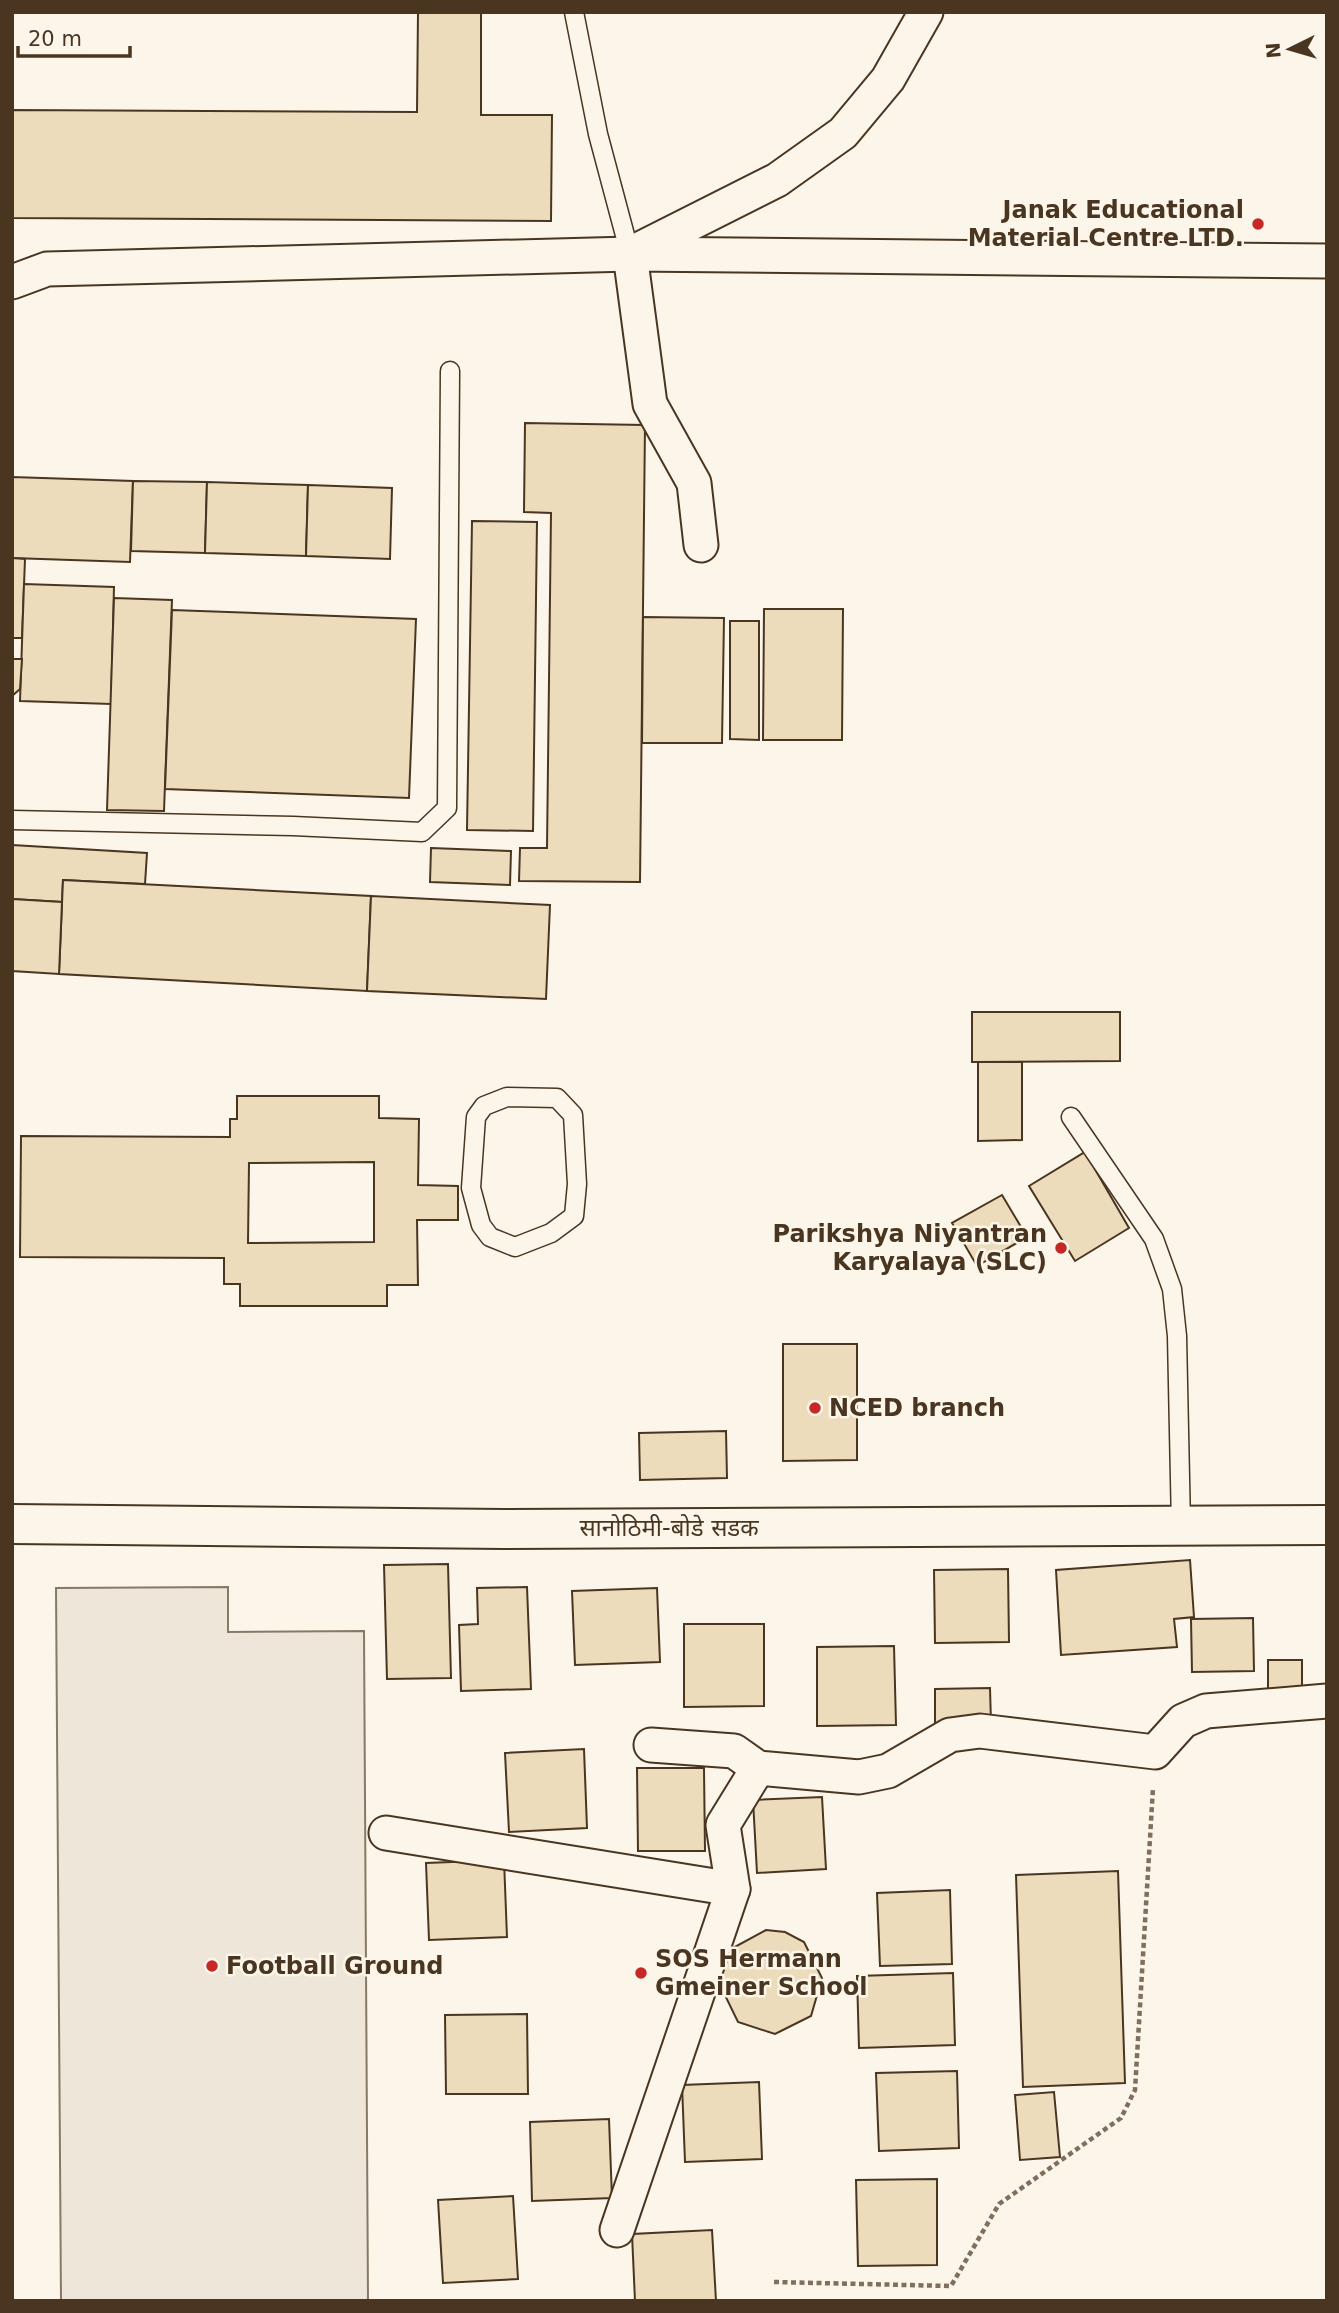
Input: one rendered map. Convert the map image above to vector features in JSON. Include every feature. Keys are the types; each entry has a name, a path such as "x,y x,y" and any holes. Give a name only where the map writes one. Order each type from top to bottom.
{"main road":[{"name":"सानोठिमी-बोडे सडक","path":"12,1524 452,1528 1327,1525"}],"street":[{"path":"630,254 777,180 843,133 888,79 926,12"},
{"path":"630,254 650,404 694,483 701,545"},
{"path":"12,282 47,269 630,254 1327,261"},
{"path":"651,1745 734,1751 758,1768 859,1777 888,1771 950,1735 980,1731 1155,1752 1183,1721 1206,1711 1327,1701"},
{"path":"617,2230 733,1889 723,1825 758,1768"},
{"path":"386,1833 733,1889"}],"lane":[{"path":"574,12 598,134 630,254"},
{"path":"12,820 293,826 422,832 447,808 450,371"},
{"path":"507,1097 557,1098 573,1115 578,1184 574,1216 551,1233 515,1247 490,1237 481,1224 471,1188 476,1117 484,1106 507,1097"},
{"path":"1071,1116 1154,1239 1172,1289 1177,1336 1181,1526"}],"path":[{"path":"774,2281 951,2286 999,2204 1121,2118 1135,2090 1155,1752"}],"shaded area":[{"name":"Football Ground","path":"228,1587 228,1632 364,1631 368,2301 61,2301 56,1588"}],"building":[{"path":"418,12 481,12 481,115 552,115 551,221 12,218 12,110 417,112"},
{"path":"525,423 645,425 640,882 519,881 520,848 547,848 551,513 524,512"},
{"path":"12,477 133,481 130,562 12,558"},
{"path":"133,481 207,482 205,553 131,551"},
{"path":"207,482 308,485 306,556 205,553"},
{"path":"308,485 392,488 390,559 306,556"},
{"path":"472,521 537,522 533,831 467,830"},
{"path":"12,558 25,559 22,638 12,638"},
{"path":"24,584 114,587 111,704 20,701"},
{"path":"114,598 172,600 164,811 107,810"},
{"path":"764,609 843,609 842,740 763,740"},
{"path":"172,610 416,619 409,798 165,789"},
{"path":"643,617 724,618 722,743 642,743"},
{"path":"730,621 759,621 759,740 730,739"},
{"path":"12,659 22,659 20,689 12,696"},
{"path":"12,845 147,853 145,884 63,880 62,902 12,899"},
{"path":"431,848 511,851 510,885 430,882"},
{"path":"63,880 371,896 367,991 59,974"},
{"path":"371,896 550,905 546,999 367,991"},
{"path":"12,899 62,902 59,974 12,971"},
{"path":"972,1012 1120,1012 1120,1061 972,1062"},
{"path":"978,1062 1022,1062 1022,1140 978,1141"},
{"path":"237,1096 379,1096 379,1118 419,1119 418,1185 458,1186 458,1220 417,1220 418,1285 387,1285 387,1306 240,1306 240,1284 224,1284 224,1258 20,1257 21,1136 230,1137 230,1119 237,1119","holes":["374,1162 374,1242 248,1243 249,1163"]},
{"path":"1085,1152 1129,1228 1075,1261 1029,1186"},
{"path":"1002,1195 1027,1237 977,1266 952,1223"},
{"path":"783,1344 857,1344 857,1460 783,1461"},
{"path":"726,1431 727,1478 640,1480 639,1433"},
{"path":"1190,1560 1194,1617 1174,1619 1177,1647 1061,1655 1056,1570"},
{"path":"448,1564 451,1678 387,1679 384,1565"},
{"path":"1008,1569 1009,1642 935,1643 934,1570"},
{"path":"527,1587 531,1689 461,1691 459,1625 478,1624 477,1588"},
{"path":"657,1588 660,1662 575,1665 572,1591"},
{"path":"1253,1618 1254,1671 1192,1672 1191,1619"},
{"path":"684,1624 764,1624 764,1706 684,1707"},
{"path":"894,1646 896,1725 817,1726 817,1647"},
{"path":"1268,1660 1302,1660 1302,1690 1268,1691"},
{"path":"990,1688 991,1723 935,1725 935,1689"},
{"path":"584,1749 587,1828 509,1832 505,1753"},
{"path":"637,1768 704,1768 705,1851 638,1851"},
{"path":"822,1797 826,1869 757,1873 753,1800"},
{"path":"504,1860 507,1937 429,1940 426,1863"},
{"path":"1118,1871 1125,2083 1023,2087 1016,1875"},
{"path":"950,1890 952,1964 880,1966 877,1893"},
{"path":"766,1930 785,1932 804,1942 822,1978 811,2016 775,2034 738,2022 719,1983 731,1949"},
{"path":"953,1973 955,2045 859,2048 857,1976"},
{"path":"527,2014 528,2094 446,2094 445,2015"},
{"path":"957,2071 959,2148 879,2151 876,2073"},
{"path":"759,2082 762,2159 685,2162 682,2085"},
{"path":"1054,2092 1060,2157 1020,2160 1015,2095"},
{"path":"609,2119 612,2198 532,2201 530,2122"},
{"path":"937,2179 937,2265 858,2266 856,2180"},
{"path":"513,2196 518,2279 443,2283 438,2200"},
{"path":"712,2230 716,2301 635,2301 632,2234"}],"place":[{"name":"Janak Educational Material Centre LTD.","path":"1258,224"},
{"name":"Parikshya Niyantran Karyalaya (SLC)","path":"1061,1248"},
{"name":"NCED branch","path":"815,1408"},
{"name":"Football Ground","path":"212,1966"},
{"name":"SOS Hermann Gmeiner School","path":"641,1973"}]}
